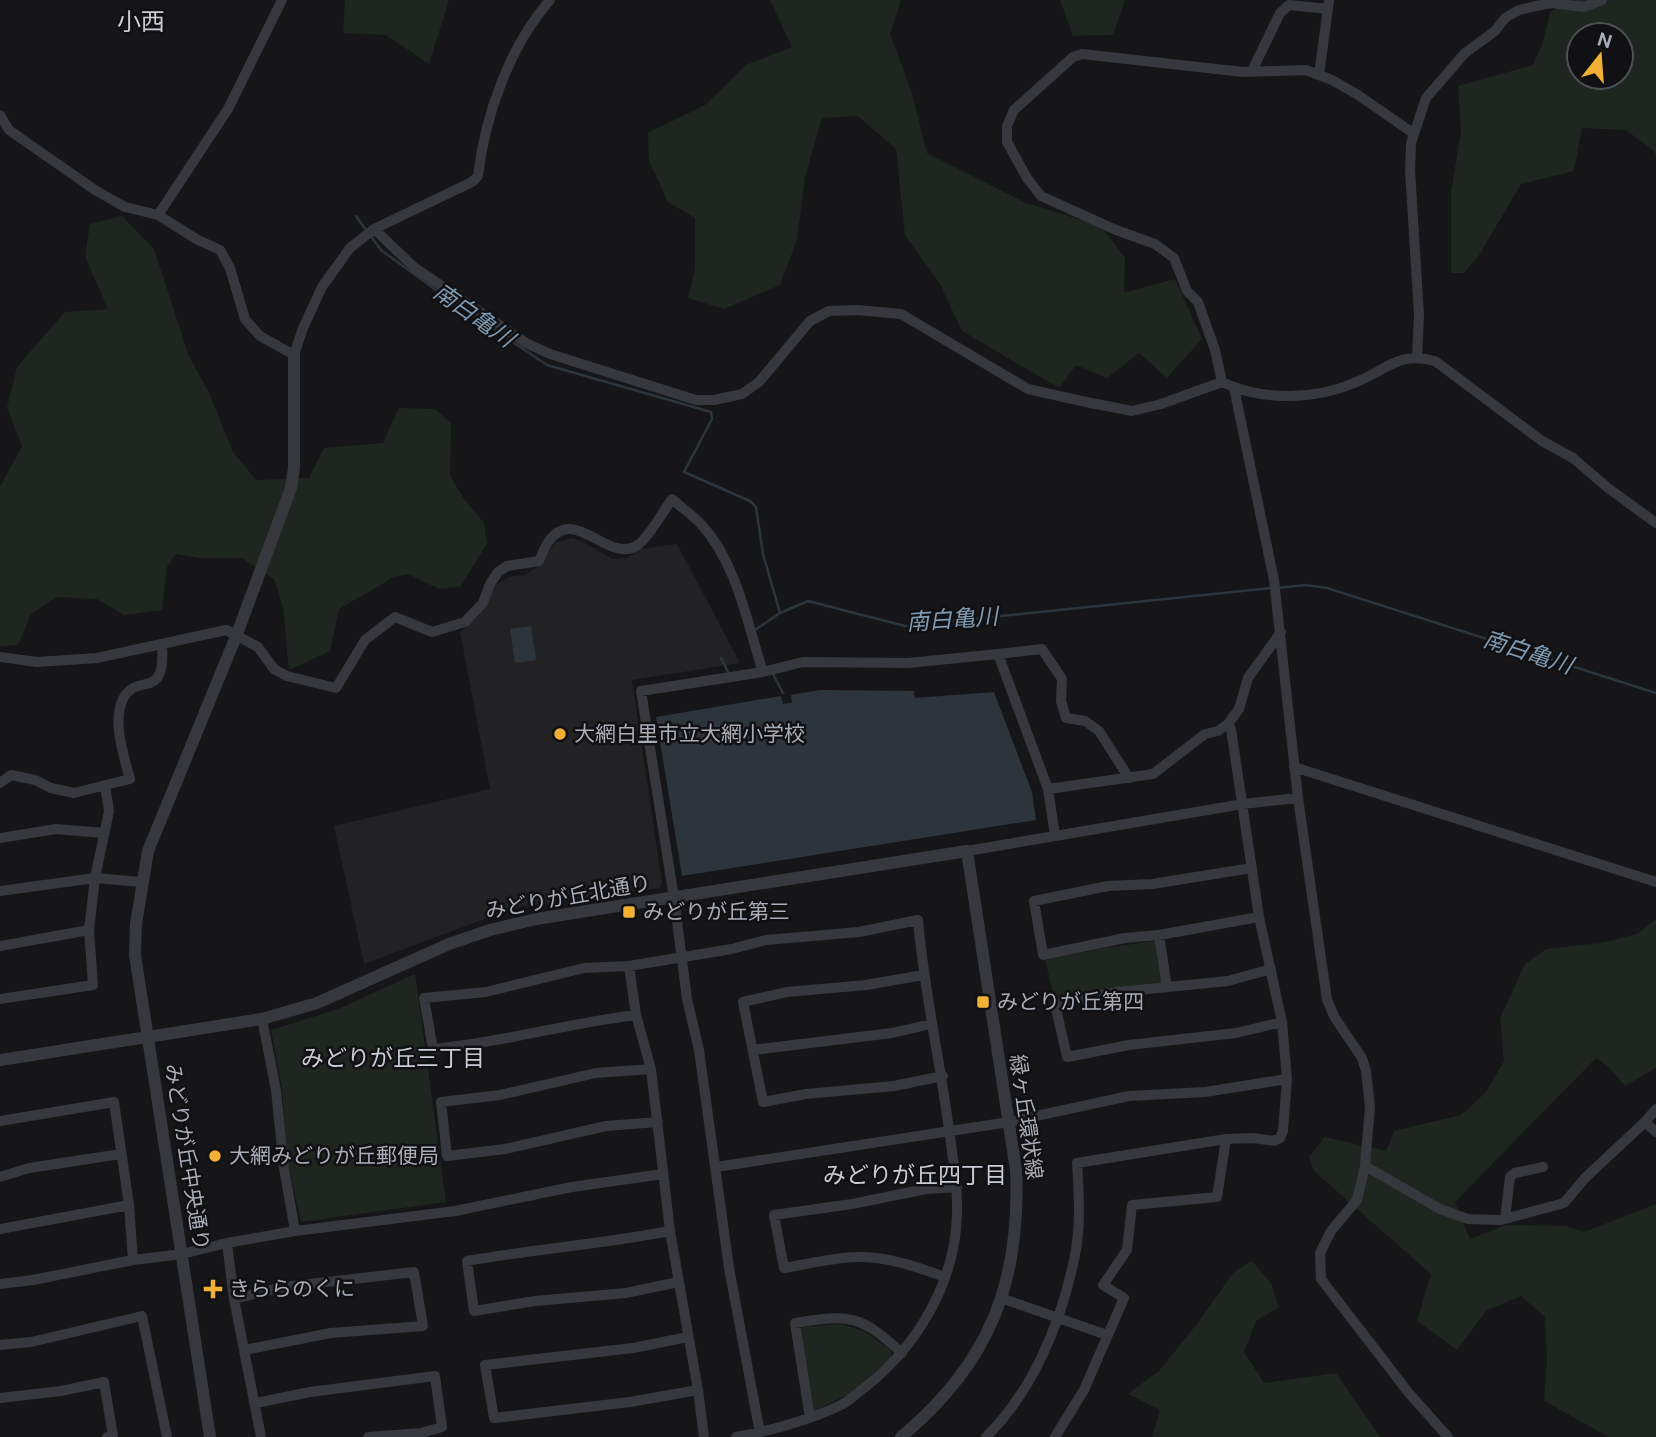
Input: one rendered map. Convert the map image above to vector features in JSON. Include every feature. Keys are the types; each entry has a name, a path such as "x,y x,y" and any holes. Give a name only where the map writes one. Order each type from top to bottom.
{"street":[{"path":"158,215 228,109 282,0"},
{"path":"0,115 9,130 95,190 125,207 158,215 198,240 220,250 230,268 245,319 260,336 294,355 303,328 332,272 350,248 374,229 472,182 478,176 493,102 533,19 550,0"},
{"path":"1417,356 1419,315 1410,170 1413,133 1426,98 1444,75 1465,54 1495,31 1504,18 1552,3 1584,7 1602,0"},
{"path":"1252,71 1280,13 1289,5 1329,4 1319,75"},
{"path":"1222,382 1215,350 1198,302 1187,291 1174,258 1155,244 1116,230 1041,196 1027,178 1007,142 1007,126 1014,110 1073,57 1082,54 1252,71 1296,69 1319,75 1359,95 1413,133"},
{"path":"374,229 415,268 526,343 550,354 696,400 714,400 742,394 759,382 810,321 829,310 901,314 1028,389 1132,411 1161,404 1222,382 1234,387 1291,397 1323,394 1354,383 1406,357 1417,356 1435,361 1542,441 1573,458 1656,523"},
{"name":"みどりが丘中央通り","path":"210,1437 135,954 141,881 148,851 237,634 291,488 294,468 294,355"},
{"path":"1234,387 1274,580 1297,798 1327,1000 1335,1018 1362,1058 1370,1107 1365,1166 1357,1200 1331,1231 1320,1253 1321,1279 1408,1392 1448,1437"},
{"path":"0,657 37,662 97,658 226,630 258,647 274,669 287,676 336,688 365,639 395,618 432,632 465,622 484,603 489,584 498,572 508,566 539,561 549,540 557,534 567,530 579,530 615,549 629,549 640,544 672,499 701,524 718,548 734,580 762,672"},
{"path":"1048,789 1153,774 1205,734 1219,731 1239,709 1248,678 1281,632"},
{"path":"0,783 11,775 74,793 130,779 120,744 123,697 136,687 151,684 159,676 163,666 162,645"},
{"path":"760,1433 729,1268 699,1050 680,958 674,898 641,691 762,672 803,662 908,663 1042,649 1062,679 1061,701 1066,718 1085,721 1099,731 1129,778"},
{"path":"998,654 1048,789 1055,835"},
{"path":"986,1437 1016,1402 1029,1380 1057,1317 1076,1253 1080,1208 1077,1163 1226,1139 1254,1138 1273,1141 1279,1138 1283,1131 1287,1079 1282,1022 1259,918 1243,804 1228,724"},
{"path":"1294,767 1656,882"},
{"path":"0,999 93,985 89,930 95,878 109,811 105,785"},
{"path":"967,851 1243,804 1297,798"},
{"path":"0,838 56,829 104,833"},
{"name":"みどりが丘北通り","path":"0,1060 262,1019 317,1003 449,944 490,930 580,911 967,851"},
{"name":"緑ヶ丘環状線","path":"901,1437 927,1415 953,1386 975,1353 1001,1298 1013,1260 1018,1205 1016,1170 967,851"},
{"path":"1252,868 1152,884 1108,886 1034,901 1043,955 1125,937 1159,935 1259,918"},
{"path":"0,891 95,878 141,881"},
{"path":"636,1015 593,1020 476,1045 433,1049 424,998 486,992 584,968 629,966 732,949 766,940 859,932 918,920 923,975 943,1076 957,1187 954,1246 945,1277 922,1325 902,1353 880,1376 845,1403 785,1427 736,1437"},
{"path":"0,946 89,930"},
{"path":"1159,935 1167,987"},
{"path":"629,966 636,1015 650,1069 670,1231 704,1437"},
{"path":"1271,969 1228,981 1118,992 1055,1004 1066,1057 1129,1045 1236,1033 1282,1022"},
{"path":"923,975 866,985 787,992 743,1002 763,1102 806,1094 894,1086 943,1076"},
{"path":"262,1019 276,1090 284,1168 295,1231"},
{"path":"753,1050 892,1033 931,1024"},
{"path":"650,1069 596,1073 499,1095 441,1102 447,1156 505,1149 606,1126 658,1122"},
{"path":"716,1167 1009,1122 1129,1096 1205,1092 1287,1079"},
{"path":"0,1121 114,1102 129,1205 133,1260"},
{"path":"1365,1166 1440,1209 1468,1219 1505,1219 1564,1203 1586,1177 1656,1109"},
{"path":"1645,1122 1656,1132"},
{"path":"1055,1437 1084,1390 1124,1298 1103,1285 1127,1250 1132,1205 1217,1197 1226,1139"},
{"path":"0,1177 29,1168 121,1154"},
{"path":"1505,1219 1510,1177 1515,1173 1543,1167"},
{"path":"0,1284 182,1254 295,1231 454,1210 572,1187 663,1174"},
{"path":"945,1277 902,1262 873,1257 784,1268 774,1215 926,1189 957,1187"},
{"path":"0,1229 129,1205"},
{"path":"670,1231 621,1241 527,1251 467,1261 474,1311 535,1300 626,1293 678,1282"},
{"path":"227,1243 234,1299 261,1437"},
{"path":"234,1299 283,1287 414,1272 423,1325 331,1333 244,1350"},
{"path":"1001,1298 1107,1335"},
{"path":"0,1345 31,1342 142,1316 167,1437"},
{"path":"810,1418 795,1323 833,1317 858,1321 877,1330 902,1353"},
{"path":"688,1337 633,1349 485,1365 494,1418 630,1402 698,1390"},
{"path":"256,1403 310,1392 435,1376 442,1427 421,1433 368,1437"},
{"path":"0,1398 61,1391 104,1382 113,1436 107,1437"}],"shaded area":[{"path":"345,0 449,0 429,64 386,35 343,33"},
{"path":"770,0 901,0 890,34 912,93 927,153 1026,203 1101,226 1125,258 1124,293 1175,279 1202,339 1167,378 1139,353 1107,378 1076,365 1059,388 962,331 940,284 905,235 896,149 858,116 822,118 805,177 797,240 780,285 724,309 688,298 695,269 695,218 668,202 649,161 648,133 705,105 746,65 792,47"},
{"path":"1060,0 1125,0 1113,35 1073,36"},
{"path":"1571,0 1656,0 1656,155 1626,130 1582,128 1574,171 1521,184 1478,257 1464,273 1451,273 1451,192 1461,131 1458,86 1533,65 1543,42 1550,12"},
{"path":"122,216 154,249 188,354 209,393 233,452 256,480 309,478 324,448 383,443 399,408 435,409 451,423 450,476 464,499 484,523 487,544 460,587 439,589 408,574 394,577 339,609 330,651 289,670 283,607 274,579 242,558 200,558 176,554 167,567 162,610 124,615 97,599 57,597 31,614 18,645 0,646 0,487 22,446 7,408 17,367 65,312 108,309 85,257 90,224"},
{"name":"大網白里市立大網小学校","path":"572,538 612,559 626,558 641,549 677,544 740,663 632,680 662,882 660,888 514,908 364,964 334,826 490,789 460,632 479,615 495,585 509,577 525,575 537,567 556,542"},
{"path":"531,626 536,660 515,663 510,629"},
{"path":"820,690 914,691 915,698 994,692 1032,792 1036,820 682,876 656,717 781,696 783,704 792,703 791,695"},
{"path":"1656,919 1656,1068 1625,1086 1610,1068 1596,1058 1455,1202 1470,1239 1506,1225 1565,1226 1584,1232 1656,1204 1656,1437 1609,1437 1544,1401 1547,1359 1545,1317 1521,1296 1486,1311 1457,1350 1417,1321 1431,1274 1314,1171 1309,1157 1325,1137 1386,1151 1394,1131 1461,1115 1486,1092 1504,1061 1500,1018 1525,964 1546,949 1601,943 1637,934"},
{"path":"1155,941 1162,985 1055,1000 1045,960"},
{"path":"415,974 446,1202 301,1222 288,1161 282,1088 271,1030 338,1009"},
{"path":"1252,1261 1271,1283 1279,1307 1256,1321 1244,1352 1264,1383 1336,1373 1380,1437 1152,1437 1160,1410 1128,1394 1159,1371 1233,1273"},
{"path":"841,1324 864,1331 891,1350 891,1357 853,1392 814,1411 800,1331 803,1327"}],"waterway":[{"name":"南白亀川","path":"356,216 366,230"},
{"name":"南白亀川","path":"370,235 381,250 547,365 711,412 712,419 684,472 750,501 756,507 763,554 780,613"},
{"name":"南白亀川","path":"1277,588 1306,585 1327,588 1656,693"},
{"name":"南白亀川","path":"755,630 780,613 808,601 905,626 1271,588"},
{"path":"721,658 729,674"},
{"path":"773,674 783,693"}],"place":[{"name":"大網白里市立大網小学校","path":"560,734"},
{"name":"みどりが丘第三","path":"629,912"},
{"name":"みどりが丘第四","path":"983,1002"},
{"name":"大網みどりが丘郵便局","path":"215,1156"},
{"name":"きららのくに","path":"213,1289"}],"district":[{"name":"小西","path":"141,21"},
{"name":"みどりが丘三丁目","path":"393,1058"},
{"name":"みどりが丘四丁目","path":"915,1175"}]}
